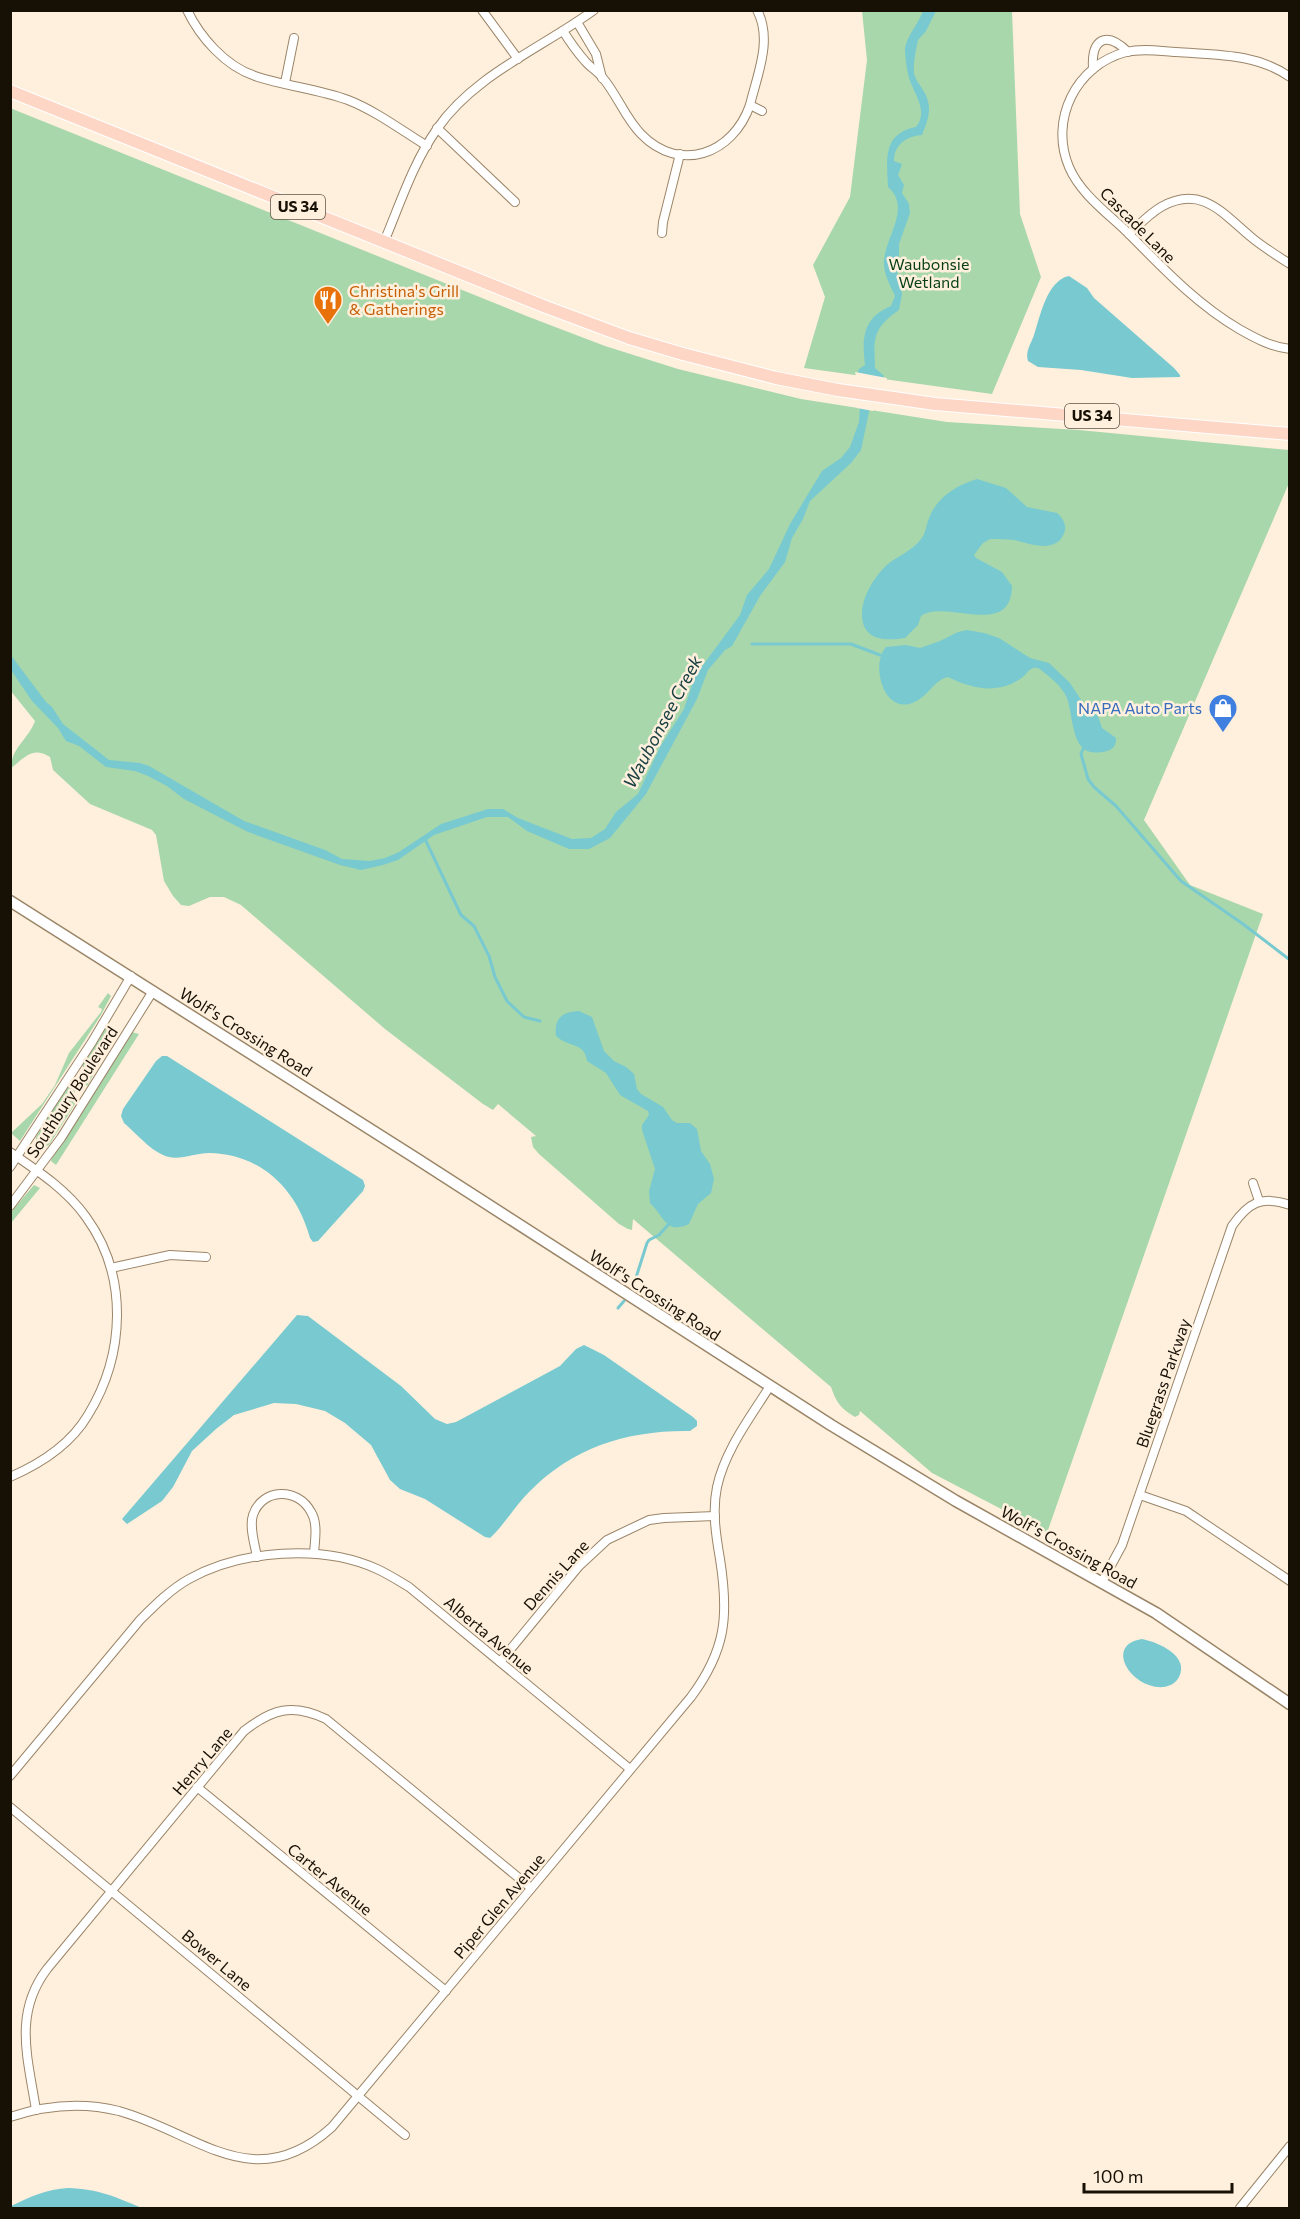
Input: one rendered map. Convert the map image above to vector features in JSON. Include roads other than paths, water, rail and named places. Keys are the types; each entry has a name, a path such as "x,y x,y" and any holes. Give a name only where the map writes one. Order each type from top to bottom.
{"main road":[{"name":"US 34","path":"10,91 546,307 629,338 714,363 838,390 894,399 1290,434"},
{"name":"Wolf's Crossing Road","path":"10,901 131,976 770,1386 956,1501 1178,1627 1290,1704"}],"street":[{"path":"187,10 206,40 222,56 254,76 317,90 369,110 427,146"},
{"path":"482,10 518,59"},
{"path":"384,242 409,181 437,128 479,86 594,10"},
{"path":"563,31 587,64 602,78 643,136 660,149 680,154 707,152 723,144 741,125 750,105 764,51 764,34 757,10"},
{"path":"578,22 596,54 602,78"},
{"path":"285,83 294,38"},
{"name":"Cascade Lane","path":"1093,69 1094,50 1100,41 1105,39 1116,41 1128,52"},
{"name":"Cascade Lane","path":"1290,77 1263,62 1245,58 1156,51 1128,52 1105,61 1093,69 1073,91 1066,104 1063,119 1064,151 1070,169 1080,185 1183,289 1218,316 1261,341 1290,349"},
{"path":"750,105 762,111"},
{"path":"437,128 515,202"},
{"path":"662,233 680,154"},
{"path":"1129,234 1163,206 1189,199 1202,201 1222,210 1250,236 1290,264"},
{"name":"Southbury Boulevard","path":"10,1167 14,1155 92,1042 131,976"},
{"name":"Southbury Boulevard","path":"10,1206 62,1138 153,991"},
{"path":"10,1477 42,1461 68,1440 87,1417 105,1382 116,1349 117,1309 111,1268 97,1234 87,1218 69,1197 38,1170 14,1155"},
{"path":"1253,1183 1259,1201 1278,1201 1290,1206"},
{"name":"Bluegrass Parkway","path":"1102,1582 1122,1545 1226,1240 1232,1226 1243,1211 1259,1201"},
{"path":"111,1268 170,1255 206,1257"},
{"name":"Piper Glen Avenue","path":"10,2117 36,2109 72,2105 118,2111 147,2121 219,2153 256,2159 281,2156 314,2142 332,2127 702,1682 719,1647 724,1622 725,1600 715,1516 717,1487 725,1461 770,1386"},
{"path":"257,1557 252,1517 258,1505 269,1496 282,1492 295,1497 313,1513 314,1553"},
{"path":"1140,1495 1186,1511 1290,1581"},
{"name":"Dennis Lane","path":"500,1662 579,1566 607,1539 649,1520 715,1516"},
{"name":"Alberta Avenue","path":"10,1776 140,1620 159,1601 190,1579 209,1570 283,1552 339,1557 376,1568 409,1587 630,1769"},
{"name":"Henry Lane","path":"36,2109 24,2029 30,1998 47,1969 111,1891 244,1731 263,1716 282,1710 296,1710 313,1713 336,1726 531,1888"},
{"name":"Carter Avenue","path":"197,1787 446,1991"},
{"name":"Bower Lane","path":"10,1807 405,2135"},
{"path":"1240,2208 1290,2146"}],"water":[{"path":"923,11 936,11 926,31 918,40 914,66 915,77 928,101 929,112 922,135 906,139 896,150 894,161 902,164 898,175 904,185 902,193 909,204 910,213 899,244 899,260 896,268 902,294 899,310 884,323 876,335 875,368 884,376 872,398 861,450 851,463 810,501 792,538 785,562 760,596 732,646 725,650 708,670 697,699 646,794 610,838 589,849 569,849 527,831 508,817 487,817 434,835 398,860 361,870 340,865 248,832 184,799 167,786 148,776 135,771 106,767 79,746 66,741 58,728 32,701 11,670 10,654 63,724 109,760 149,766 244,821 325,850 342,859 370,861 385,858 399,852 441,824 488,809 503,809 518,818 572,839 591,838 605,829 616,812 638,794 660,747 684,709 695,676 740,615 747,595 769,569 790,524 822,471 841,458 850,447 859,422 861,386 858,372 865,365 866,330 874,317 891,306 895,296 887,279 884,265 885,252 898,213 895,195 888,187 887,158 897,135 916,127 920,121 921,109 909,78 905,49"},
{"path":"1069,276 1087,288 1094,298 1174,368 1180,377 1132,378 1081,370 1038,367 1028,361 1028,351 1046,300 1055,284"},
{"path":"977,479 1006,488 1027,507 1057,513 1065,525 1062,538 1057,543 1043,546 1005,539 990,539 983,543 974,555 976,558 1002,572 1012,586 1009,602 1001,611 989,614 932,612 921,616 918,625 905,638 888,639 871,635 864,626 862,609 867,592 877,576 888,564 918,543 933,511 942,498 955,488"},
{"path":"967,630 999,638 1030,658 1049,663 1070,683 1087,709 1098,716 1102,728 1116,738 1114,746 1107,751 1095,753 1080,745 1073,728 1065,694 1038,668 1030,670 1011,684 993,688 974,687 948,677 938,682 916,702 909,704 900,704 886,693 879,664 886,647 906,645 920,648"},
{"path":"579,1011 592,1017 604,1051 614,1061 634,1074 637,1089 641,1094 663,1107 672,1120 677,1123 690,1123 697,1129 701,1151 710,1164 714,1179 711,1193 698,1204 689,1224 681,1227 670,1226 650,1203 649,1191 655,1169 642,1130 642,1125 649,1115 648,1111 620,1095 606,1073 587,1061 586,1055 580,1048 556,1036 556,1025 560,1017"},
{"path":"162,1056 167,1056 363,1180 365,1186 363,1191 318,1241 313,1242 296,1205 286,1190 261,1168 228,1155 203,1153 174,1158 158,1152 124,1123 121,1116 123,1109 156,1061"},
{"path":"297,1315 308,1316 401,1386 435,1419 447,1424 456,1422 560,1366 576,1349 584,1345 604,1355 693,1417 697,1421 697,1426 690,1431 667,1431 623,1438 603,1444 564,1463 529,1492 490,1538 425,1499 400,1489 390,1480 371,1445 345,1423 325,1411 296,1404 274,1403 234,1415 216,1429 192,1451 173,1487 162,1501 127,1524 122,1519"},
{"path":"1142,1639 1164,1647 1176,1657 1181,1669 1175,1683 1164,1687 1152,1686 1142,1682 1126,1666 1123,1658 1124,1649 1130,1643"},
{"path":"68,2188 98,2192 142,2208 11,2208 39,2194"}],"waterway":[{"path":"752,644 851,644 880,655"},
{"path":"1083,749 1081,754 1088,779 1116,806 1181,881 1290,960"},
{"path":"425,839 461,915 474,926 507,1001 524,1017 540,1021"},
{"path":"633,1287 647,1243 668,1225"},
{"path":"618,1308 624,1301"}],"place":[{"name":"Christina's Grill & Gatherings","path":"328,326"},
{"name":"NAPA Auto Parts","path":"1223,734"}],"park label":[{"name":"Waubonsie Wetland","path":"929,273"}],"water label":[{"name":"Waubonsee Creek","path":"663,722"}]}
